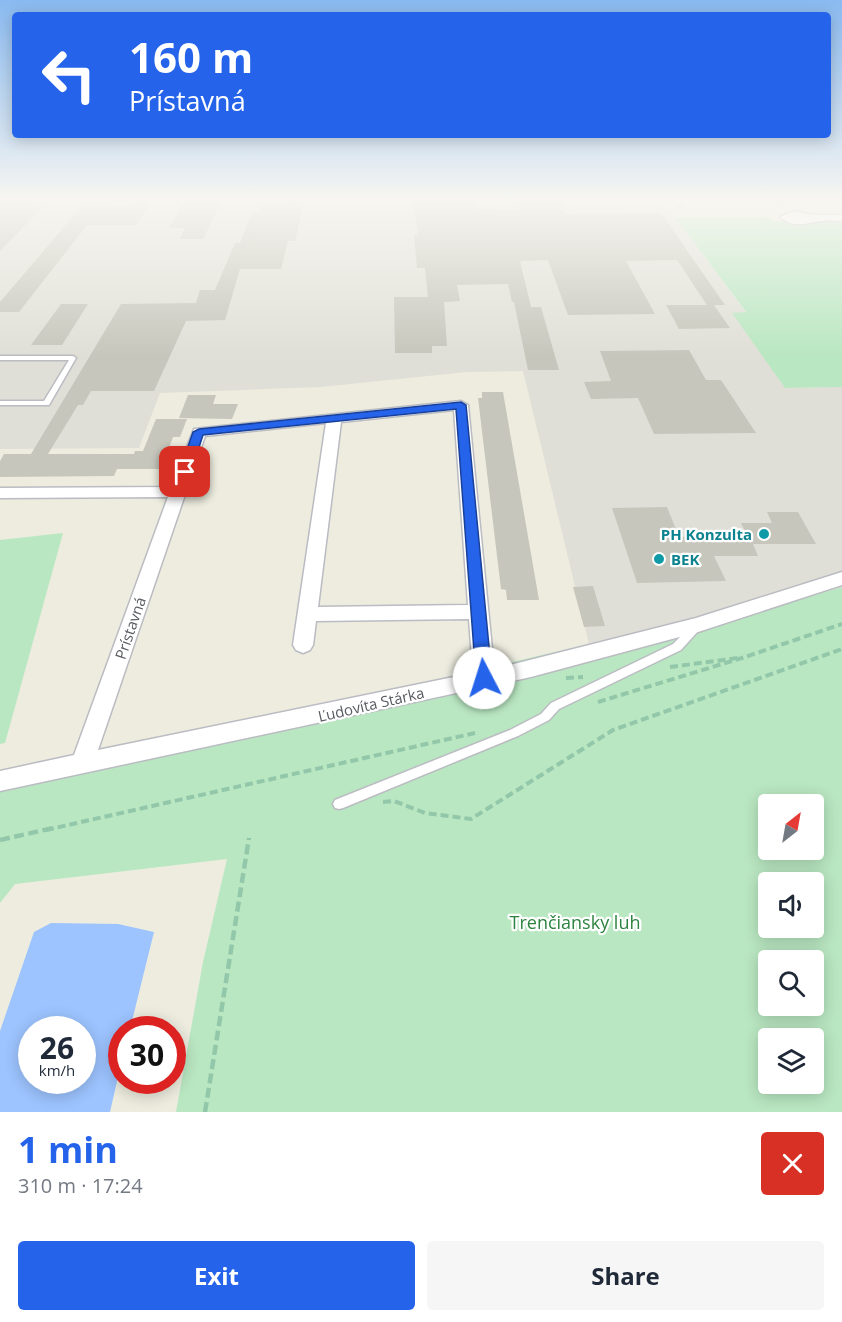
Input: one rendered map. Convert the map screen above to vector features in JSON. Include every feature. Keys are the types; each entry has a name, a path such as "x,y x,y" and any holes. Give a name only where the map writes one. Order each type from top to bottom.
{"street":[{"name":"Prístavná","path":"82,764 199,432 461,405 484,678"},
{"path":"303,645 334,418"},
{"path":"0,493 178,492"},
{"name":"Ľudovíta Stárka","path":"0,781 531,669 698,625 842,578"},
{"path":"307,614 478,612"}],"lane":[{"path":"0,358 73,358 46,403 0,403"},
{"path":"339,804 514,734 544,717 555,706 677,647 698,625"}],"path":[{"path":"593,703 745,657 842,624"},
{"path":"372,802 394,801 425,813 471,819 613,730 842,649"},
{"path":"0,840 477,732"},
{"path":"206,1112 249,838"}],"shaded area":[{"path":"0,252 701,252 746,313 733,313 785,388 842,387 842,587 590,660 589,644 523,371 467,372 321,387 160,393 139,448 0,449"}],"green space":[{"path":"701,252 842,252 842,387 785,388 732,313 746,312"},
{"path":"63,533 5,743 0,744 0,540"},
{"name":"Trenčiansky luh","path":"842,587 842,1112 176,1112 179,1094 186,1094 186,1056 203,962 227,859 15,884 0,903 0,782 589,644 590,660"}],"water":[{"path":"51,923 118,924 154,932 133,1016 108,1016 108,1094 114,1094 110,1112 0,1112 0,1031 34,932"}],"building":[{"path":"43,252 66,252 19,312 0,312 0,302"},
{"path":"231,252 285,252 281,269 240,269 225,320 186,321 154,391 91,391 83,405 78,405 48,454 134,454 135,451 143,451 156,419 187,419 180,437 173,437 161,469 117,469 114,476 0,477 0,461 4,454 31,454 121,304 196,303 200,290 215,290"},
{"path":"416,252 688,252 725,305 714,305 730,328 679,329 666,305 707,305 677,260 626,261 655,314 568,315 548,260 520,261 531,307 541,307 559,370 528,370 508,284 457,285 460,301 444,302 447,346 432,346 432,353 395,353 394,297 428,297 425,268 417,268"},
{"path":"61,304 88,304 62,345 31,345"},
{"path":"689,350 706,380 721,380 756,433 654,434 638,398 591,399 584,382 611,381 600,351"},
{"path":"482,392 503,392 539,600 507,600 506,590 501,589 478,398 482,398"},
{"path":"188,395 216,395 213,404 238,404 232,419 179,418"},
{"path":"667,507 679,537 746,533 741,523 772,523 767,512 798,512 816,544 753,544 758,556 714,556 726,581 637,583 612,508"},
{"path":"593,586 605,626 584,627 573,587"}],"place":[{"name":"PH Konzulta","path":"764,534"},
{"name":"BEK","path":"659,559"}],"route":[{"path":"185,472 199,432 461,405 484,678"}]}
